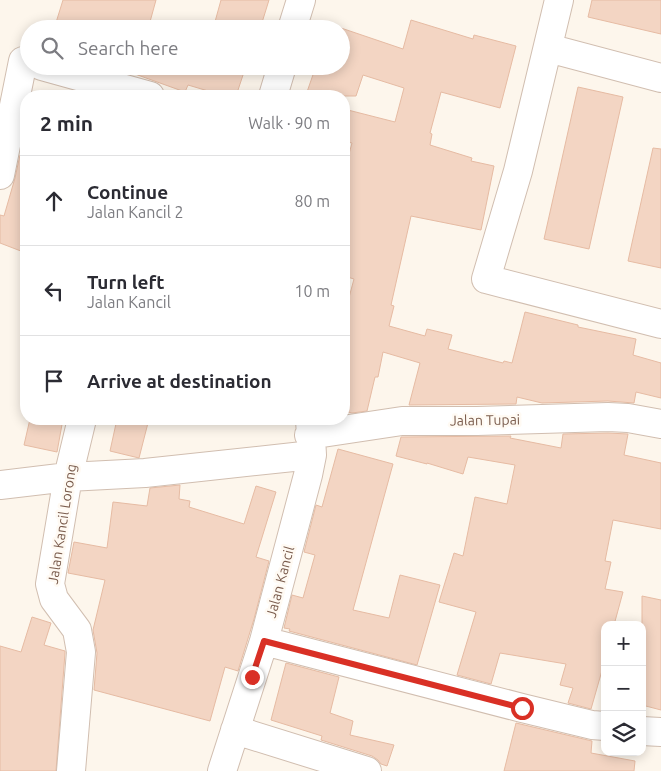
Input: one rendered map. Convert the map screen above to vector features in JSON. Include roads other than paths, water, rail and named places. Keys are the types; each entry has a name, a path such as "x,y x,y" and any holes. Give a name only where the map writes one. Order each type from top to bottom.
{"street":[{"path":"295,20 301,0"},
{"path":"559,0 518,171 486,279 661,324"},
{"path":"548,48 661,78"},
{"path":"0,175 20,75"},
{"path":"74,75 128,90"},
{"path":"275,90 279,75"},
{"name":"Jalan Tupai","path":"0,486 68,477 145,473 310,436 402,421 608,417 628,418 661,424"},
{"name":"Jalan Kancil Lorong","path":"71,771 81,652 77,630 54,599 50,584 68,477 81,425"},
{"name":"Jalan Kancil","path":"222,771 264,641 290,548 308,475 310,436"},
{"path":"264,641 522,708 601,726"},
{"path":"234,730 367,771"},
{"path":"646,731 661,732"}]}
